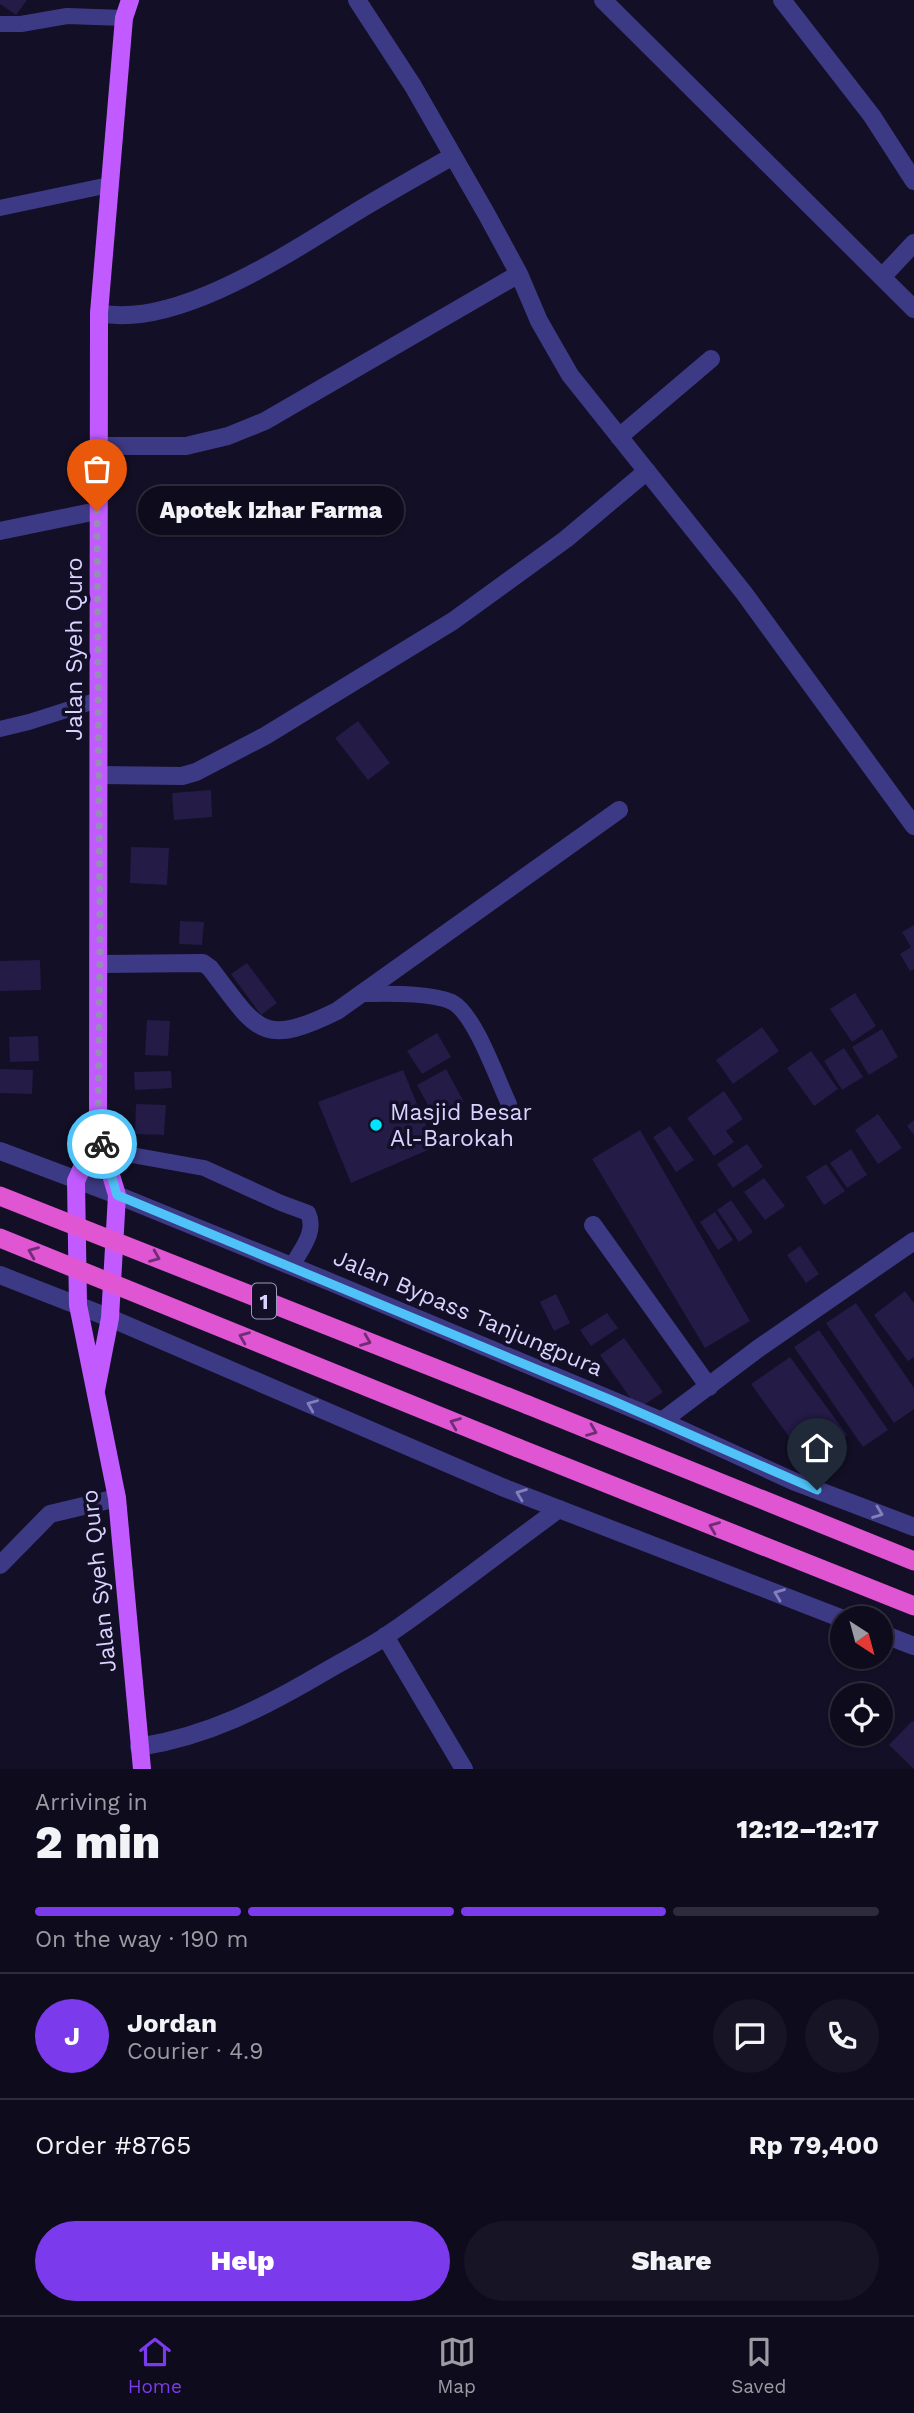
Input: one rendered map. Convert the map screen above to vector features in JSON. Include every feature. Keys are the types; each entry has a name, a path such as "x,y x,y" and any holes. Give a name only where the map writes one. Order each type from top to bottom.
{"highway":[{"name":"1","path":"0,1196 914,1561"},
{"name":"1","path":"0,1238 914,1606"}],"main road":[{"name":"Jalan Syeh Quro","path":"96,1390 110,1318 117,1195 98,1132 99,313 124,18 130,0"},
{"name":"Jalan Syeh Quro","path":"98,1132 76,1181 78,1305 117,1498 142,1769"}],"street":[{"path":"357,0 413,86 453,156 519,274 539,321 570,375 744,593 914,827"},
{"path":"603,0 914,309"},
{"path":"782,0 872,116 914,181"},
{"path":"99,313 116,317 155,311 192,301 241,279 453,156"},
{"path":"883,276 914,243"},
{"path":"98,446 186,446 228,436 265,421 519,274"},
{"path":"619,437 712,359"},
{"path":"99,775 182,776 196,772 265,736 453,621 566,539 648,471"},
{"path":"0,531 97,511"},
{"path":"100,964 203,963 254,1023 267,1030 305,1027 337,1011 619,810"},
{"name":"Jalan Bypass Tanjungpura","path":"0,1151 292,1266 662,1422 793,1481 914,1527"},
{"path":"593,1225 709,1387"},
{"path":"662,1422 759,1348 914,1241"},
{"path":"0,1275 110,1318 502,1487 830,1614"},
{"path":"0,1564 50,1514 117,1498"},
{"path":"139,1747 170,1742 250,1714 385,1636 559,1509"},
{"path":"385,1636 464,1769"},
{"path":"893,1638 914,1646"}],"lane":[{"path":"0,24 22,24 67,16 124,18"},
{"path":"0,208 109,185"},
{"path":"0,729 98,700"},
{"path":"361,994 402,994 452,1002 470,1019 509,1104"},
{"path":"104,1150 204,1168 308,1213 312,1222 311,1232 292,1266"}],"building":[{"path":"0,0 27,0 16,15 0,4"},
{"path":"358,721 390,763 368,780 335,738"},
{"path":"211,790 212,817 174,820 172,793"},
{"path":"131,847 169,848 167,885 130,883"},
{"path":"180,921 204,922 202,945 179,944"},
{"path":"914,925 914,969 910,971 900,954 911,947 902,932"},
{"path":"40,960 41,990 0,991 0,961"},
{"path":"247,963 277,1003 261,1015 231,974"},
{"path":"855,993 876,1026 852,1042 830,1009"},
{"path":"147,1020 170,1021 168,1056 145,1055"},
{"path":"762,1027 779,1051 733,1084 716,1060"},
{"path":"882,1029 898,1057 869,1075 852,1047"},
{"path":"437,1033 451,1057 422,1074 407,1051"},
{"path":"38,1036 39,1061 10,1062 9,1037"},
{"path":"844,1048 863,1077 842,1090 824,1061"},
{"path":"811,1051 838,1089 814,1106 787,1068"},
{"path":"0,1069 33,1070 32,1094 0,1093"},
{"path":"446,1069 464,1102 435,1118 417,1085"},
{"name":"Masjid Besar Al-Barokah","path":"403,1070 435,1147 351,1183 318,1102"},
{"path":"171,1071 172,1088 135,1090 134,1072"},
{"path":"724,1091 743,1119 726,1131 734,1142 714,1156 687,1118"},
{"path":"136,1104 166,1105 164,1135 135,1134"},
{"path":"878,1114 902,1148 878,1164 855,1130"},
{"path":"914,1120 914,1135 907,1126"},
{"path":"670,1126 694,1160 676,1172 653,1137"},
{"path":"640,1130 750,1321 705,1348 592,1159"},
{"path":"747,1144 763,1167 733,1188 717,1164"},
{"path":"851,1149 867,1175 847,1188 830,1163"},
{"path":"826,1164 845,1191 824,1205 806,1177"},
{"path":"764,1178 785,1206 765,1220 744,1192"},
{"path":"731,1200 753,1232 739,1242 717,1210"},
{"path":"715,1212 733,1240 718,1250 700,1222"},
{"path":"800,1246 819,1274 806,1283 787,1255"},
{"path":"905,1291 914,1303 914,1357 908,1361 874,1315"},
{"path":"556,1294 570,1323 554,1331 540,1302"},
{"path":"856,1303 914,1388 914,1409 894,1423 826,1323"},
{"path":"607,1313 618,1328 591,1346 580,1330"},
{"path":"819,1330 888,1430 863,1447 794,1347"},
{"path":"624,1338 663,1392 638,1409 600,1355"},
{"path":"790,1357 847,1435 808,1463 751,1384"},
{"path":"914,1722 914,1769 890,1746 893,1746 893,1741"}],"way so far":[{"path":"97,511 100,937 98,1132 102,1144"}],"place":[{"name":"Apotek Izhar Farma","path":"97,511"},
{"name":"Masjid Besar Al-Barokah","path":"376,1125"}],"route":[{"path":"102,1144 117,1195 611,1400 817,1490"}]}
